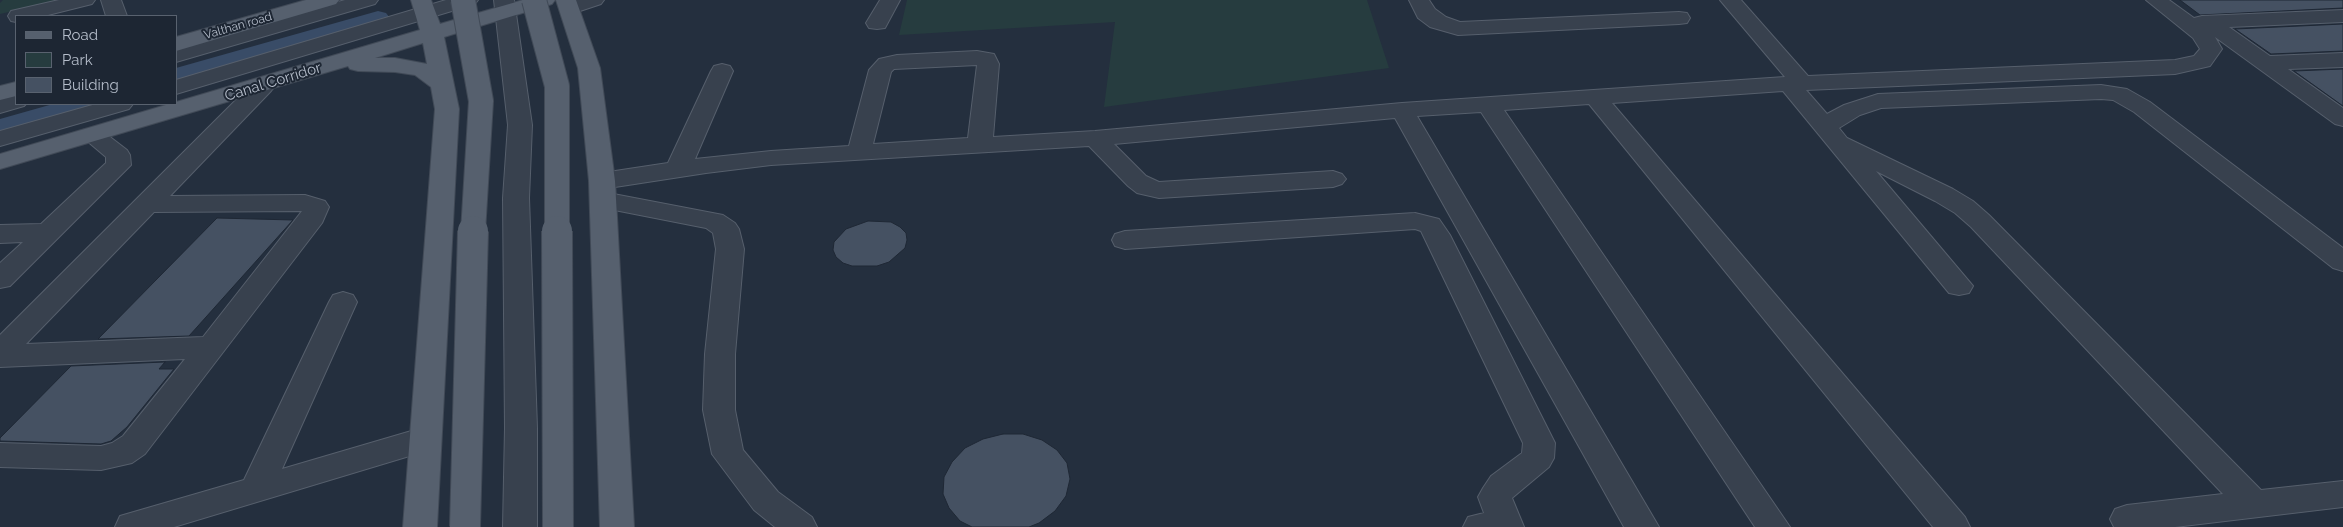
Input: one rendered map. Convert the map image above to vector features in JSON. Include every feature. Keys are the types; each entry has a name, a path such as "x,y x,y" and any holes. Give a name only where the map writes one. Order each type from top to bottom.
{"main road":[{"name":"Valthan road","path":"178,43 329,0"},
{"path":"463,0 481,101 473,216 465,527"},
{"path":"534,0 556,86 558,527"},
{"path":"569,2 589,68 602,190 617,527"},
{"name":"Canal Corridor","path":"0,162 263,86 426,16 504,6 569,2"},
{"path":"420,527 447,109 426,16"},
{"path":"263,86 362,64 395,65 422,70 442,84"},
{"path":"0,93 15,88"}],"street":[{"path":"21,15 85,0"},
{"path":"111,0 116,15"},
{"path":"178,54 368,0"},
{"path":"178,86 426,16 468,0"},
{"path":"877,23 890,0"},
{"path":"1419,0 1426,13 1438,22 1458,29 1679,18"},
{"path":"1730,0 1831,134 1959,286"},
{"path":"2156,0 2266,63 2338,112"},
{"path":"504,6 520,124 516,198 521,428 520,527"},
{"path":"2197,22 2343,16"},
{"path":"0,21 15,17"},
{"path":"602,190 678,169 772,158 1094,138 1402,110 1594,96 1795,84 2175,67 2202,61 2211,49 2197,22"},
{"path":"858,153 880,70 887,64 897,62 986,59 988,64 980,145"},
{"path":"2266,63 2343,60"},
{"path":"678,169 722,71"},
{"path":"4,348 263,86"},
{"path":"1831,134 1852,110 1878,101 2100,92 2119,94 2142,107 2343,262"},
{"path":"1594,96 1953,527"},
{"path":"0,106 15,101"},
{"path":"1488,104 1773,527"},
{"path":"0,139 118,105"},
{"path":"1402,110 1642,527"},
{"path":"1831,134 1944,195 1969,212 2253,504"},
{"path":"0,280 118,165 118,155 92,135"},
{"path":"1094,138 1137,182 1146,187 1159,190 1333,179"},
{"path":"602,190 714,221 726,229 730,248 720,354 719,410 728,454 766,501 800,527"},
{"path":"0,455 101,458 120,454 134,445 313,217 316,207 305,203 147,204"},
{"path":"1125,240 1415,221 1430,225 1438,235 1539,443 1538,458 1523,472 1503,485 1495,497 1498,526"},
{"path":"0,234 49,232"},
{"path":"256,489 344,302"},
{"path":"4,348 211,347"},
{"path":"132,526 425,439"},
{"path":"2127,519 2343,494"}],"green space":[{"path":"3,0 60,0 0,14 0,3"},
{"path":"907,0 1367,0 1389,68 1104,107 1115,22 899,35"}],"building":[{"path":"2180,0 2343,0 2343,8 2200,15"},
{"path":"2343,24 2343,51 2271,54 2235,29"},
{"path":"2343,69 2343,106 2294,71"},
{"path":"217,218 293,220 189,336 98,339"},
{"path":"868,221 891,222 900,227 906,233 905,248 889,262 877,266 852,266 843,263 836,257 833,250 834,242 846,229"},
{"path":"165,362 159,369 174,369 127,427 111,441 101,444 0,441 0,438 71,366"},
{"path":"1003,434 1023,434 1042,440 1057,450 1067,463 1070,479 1066,496 1055,511 1039,523 1029,527 972,527 960,521 949,508 943,494 944,477 952,462 965,448 983,439"}],"waterway":[{"path":"178,75 378,18"},
{"path":"0,127 77,105"}]}
